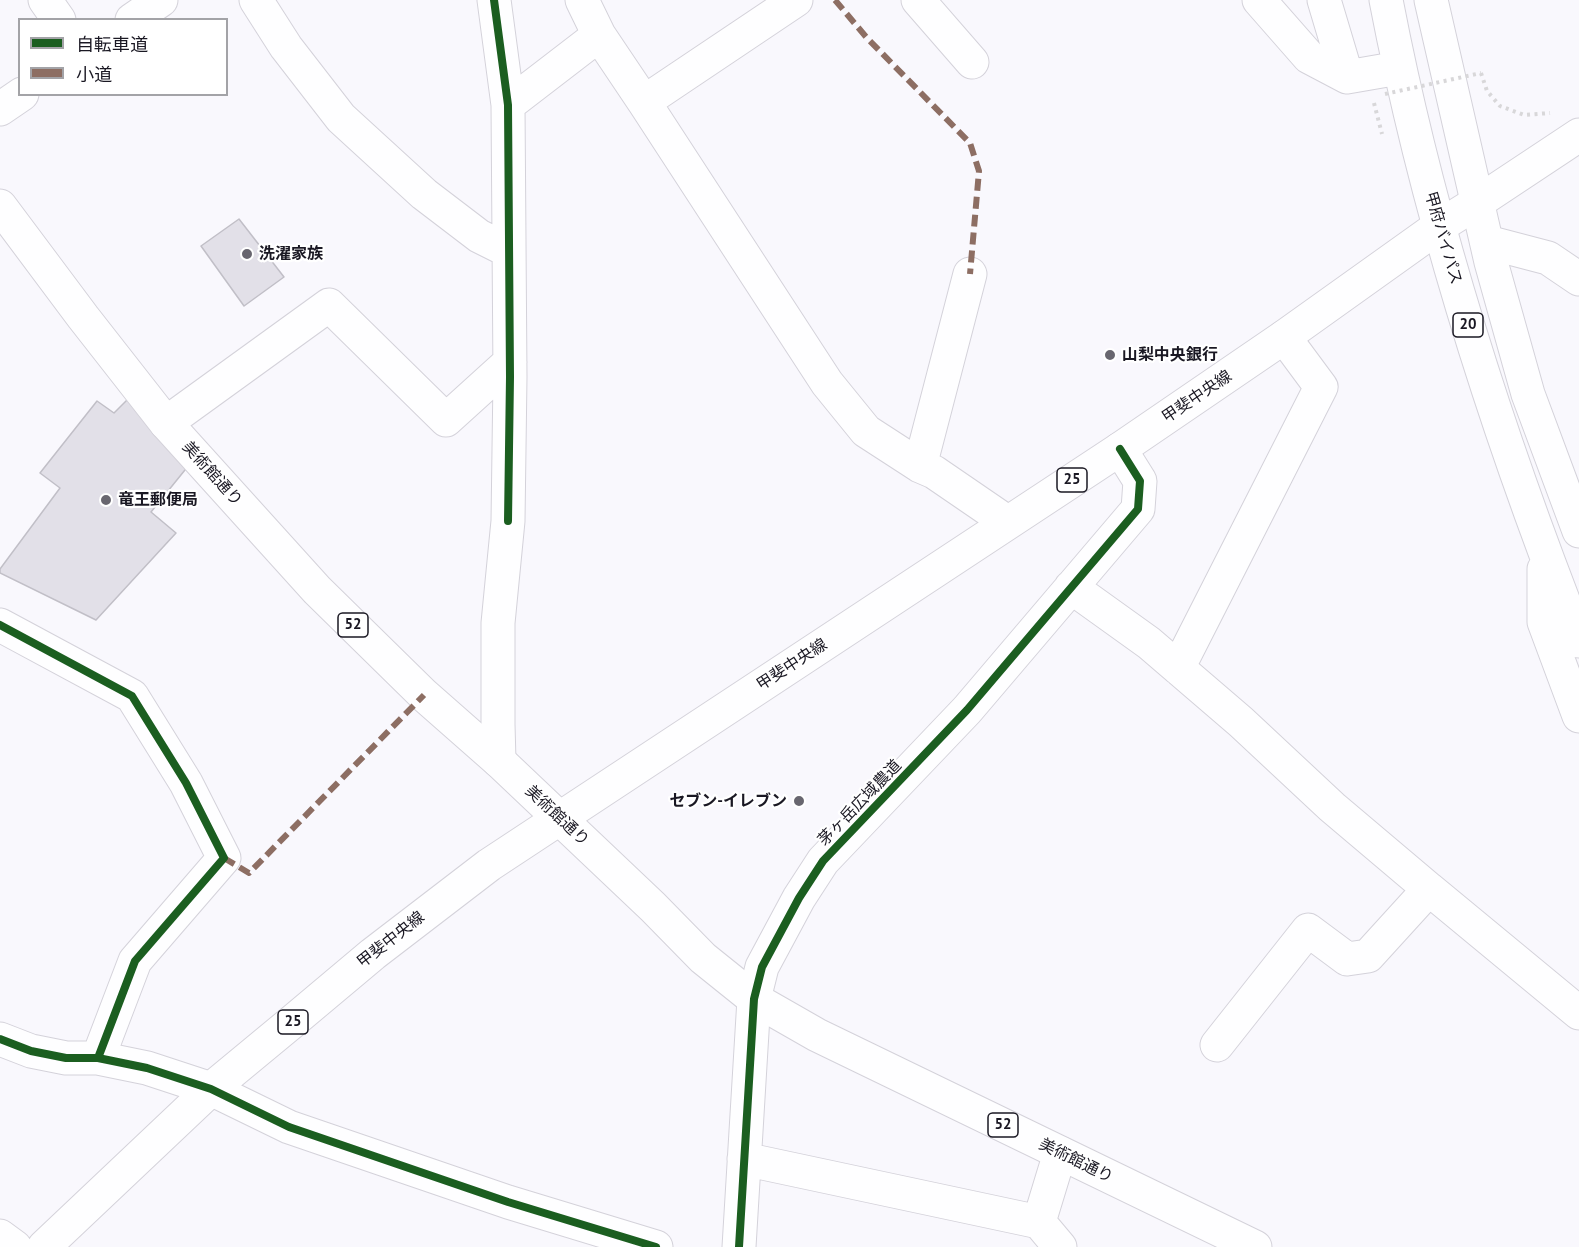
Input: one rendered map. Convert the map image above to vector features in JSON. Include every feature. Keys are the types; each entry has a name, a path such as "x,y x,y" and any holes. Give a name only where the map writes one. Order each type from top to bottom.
{"main road":[{"path":"45,0 58,18"},
{"path":"135,18 160,0"},
{"path":"256,0 286,47 342,118 424,194 479,236 509,251"},
{"path":"494,0 508,105 510,362 508,521 498,623 499,761"},
{"path":"582,0 599,35 828,383 866,431 920,466 934,472 1007,522"},
{"path":"644,102 796,0"},
{"path":"918,0 972,62"},
{"path":"1259,0 1310,57 1347,77 1392,81"},
{"path":"1324,0 1347,77"},
{"name":"甲府バイパス","path":"1386,0 1392,81 1482,369 1544,550 1579,640"},
{"name":"20","path":"1431,0 1486,242 1528,394 1577,524"},
{"path":"508,105 599,35"},
{"path":"0,109 19,96"},
{"name":"甲斐中央線","path":"44,1247 211,1089 373,954 489,865 1120,448 1284,337 1438,227 1579,135"},
{"name":"美術館通り","path":"0,206 166,423 317,590 424,695 560,818 704,958 754,999 817,1035 1255,1247"},
{"path":"1486,242 1548,258 1579,279"},
{"path":"920,466 970,274"},
{"path":"166,423 329,305 446,420 510,362"},
{"path":"1178,668 1321,387 1284,337"},
{"name":"茅ヶ岳広域農道","path":"739,1247 754,999 762,967 799,898 823,861 967,710 1138,509 1140,481 1120,448"},
{"path":"1544,550 1544,622 1579,716"},
{"path":"1071,588 1149,643 1241,722 1332,807 1579,1013"},
{"path":"0,625 132,696 186,783 224,858 135,960 98,1058"},
{"path":"1217,1045 1308,930 1347,959 1368,956 1429,889"},
{"path":"0,1039 31,1051 66,1058 98,1058 147,1068 211,1089 288,1126 508,1202 656,1247"},
{"path":"1039,1222 1060,1153"},
{"path":"744,1160 1039,1222 1060,1247"},
{"path":"0,1236 15,1247"}],"path":[{"path":"1392,81 1481,74 1487,92 1500,106 1524,115 1550,113"}],"building":[{"path":"239,219 284,277 244,306 201,246"},
{"name":"竜王郵便局","path":"131,396 189,465 151,512 176,533 96,620 0,573 0,569 60,488 40,473 97,401 114,413"}],"marked path":[{"path":"835,0 867,38 970,143 979,171 970,274"},
{"path":"224,858 249,873 424,695"}],"cycle path":[{"path":"494,0 508,105 510,377 508,521"},
{"path":"739,1247 754,999 762,967 799,898 823,861 967,710 1138,509 1140,481 1120,449"},
{"path":"0,625 132,696 186,783 224,858 135,961 98,1058"},
{"path":"0,1039 31,1051 66,1058 98,1058 147,1068 211,1089 289,1127 508,1202 656,1247"}],"place":[{"name":"洗濯家族","path":"247,254"},
{"name":"山梨中央銀行","path":"1110,355"},
{"name":"竜王郵便局","path":"106,500"},
{"name":"セブン-イレブン","path":"799,801"}]}
